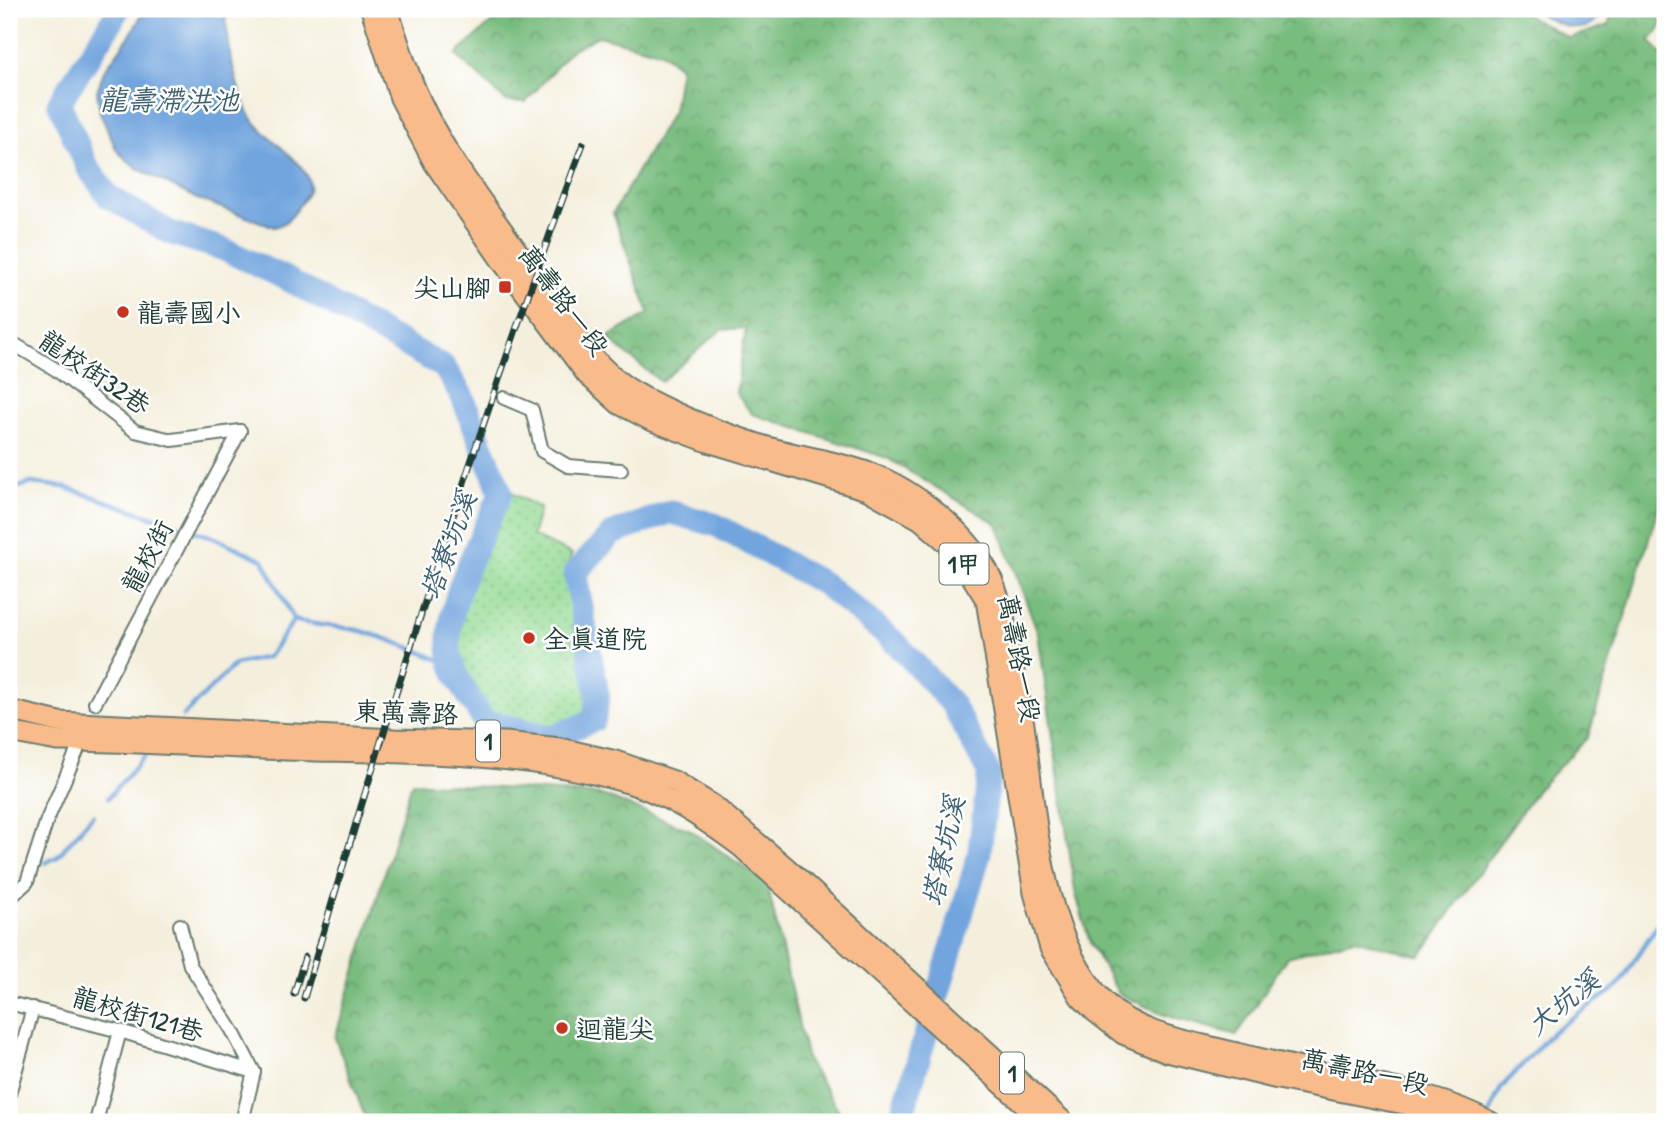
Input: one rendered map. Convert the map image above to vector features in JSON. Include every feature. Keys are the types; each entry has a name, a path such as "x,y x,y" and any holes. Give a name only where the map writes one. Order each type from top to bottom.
{"main road":[{"name":"萬壽路一段","path":"371,9 400,98 434,163 503,263 587,375 620,404 650,420 708,442 867,490 921,520 954,549 986,600 1034,893 1050,948 1080,997 1123,1034 1167,1052 1278,1079 1475,1119"},
{"name":"萬壽路一段","path":"388,9 412,80 451,158 579,338 610,376 671,411 750,441 873,474 936,512 955,529 988,572 1005,625 1049,888 1074,959 1106,1003 1128,1020 1185,1041 1427,1095 1475,1119"},
{"name":"東萬壽路","path":"9,710 59,722 395,739 504,751"},
{"name":"東萬壽路","path":"9,732 57,741 364,751 504,751 560,748 616,761 674,780 713,805 788,868 894,975"},
{"name":"1","path":"894,975 960,1024 1064,1122"},
{"name":"1","path":"894,975 968,1054 1044,1122"}],"street":[{"name":"龍校街32巷","path":"9,341 55,369 135,431 172,440 240,431"},
{"path":"504,398 532,410 542,452 568,466 621,470"},
{"name":"龍校街","path":"95,703 240,431"},
{"path":"9,898 27,882 47,820 76,751"},
{"name":"龍校街121巷","path":"180,925 190,964 232,1030 254,1072"},
{"name":"龍校街121巷","path":"9,1003 120,1031 254,1072"},
{"path":"9,1094 33,1008"},
{"path":"96,1122 120,1031"},
{"path":"242,1122 254,1072"}],"green space":[{"path":"506,9 1516,9 1569,38 1609,25 1611,9 1665,9 1665,21 1650,41 1665,58 1665,480 1660,503 1588,737 1537,790 1420,956 1354,939 1287,957 1237,1035 1167,1016 1119,994 1090,943 1075,891 1038,633 997,524 887,458 752,414 736,393 746,328 721,330 661,382 607,338 649,313 613,213 673,111 680,67 661,52 598,36 571,50 526,102 506,101 456,55"},
{"path":"508,491 540,508 532,536 572,554 566,570 589,692 587,715 553,730 492,718 467,677 457,650 456,635 465,594"},
{"path":"412,782 602,795 690,830 767,883 807,1060 846,1122 367,1122 335,1038"}],"water":[{"name":"龍壽滯洪池","path":"145,9 224,9 234,69 248,110 259,127 299,164 309,180 306,196 285,222 274,227 195,198 135,167 117,151 100,113 97,91 104,71 131,34"},
{"path":"1529,9 1600,9 1595,20 1588,26 1579,28 1558,23"}],"waterway":[{"name":"塔寮坑溪","path":"118,9 59,103 88,168 109,197 171,233 223,249 287,279 444,367 462,396 501,493 473,554 456,600 449,644 455,671 484,721 552,737 594,720 598,697 575,573 612,534 670,512 716,525 824,584 896,643 952,704 989,773 979,855 900,1122"},
{"path":"9,490 31,483 64,487 215,538 263,560 294,620 365,632 453,666"},
{"path":"183,716 235,664 268,657 294,620"},
{"path":"108,798 149,751"},
{"path":"45,863 57,857 93,815"},
{"path":"9,881 17,877"},
{"name":"大坑溪","path":"1489,1115 1501,1088 1552,1032 1618,986 1665,913"}],"railway":[{"path":"304,998 436,568 507,355 583,144"},
{"path":"294,994 305,957"}],"place":[{"name":"尖山腳","path":"505,287"},
{"name":"龍壽國小","path":"123,312"},
{"name":"全真道院","path":"529,638"},
{"name":"迴龍尖","path":"562,1028"}]}
